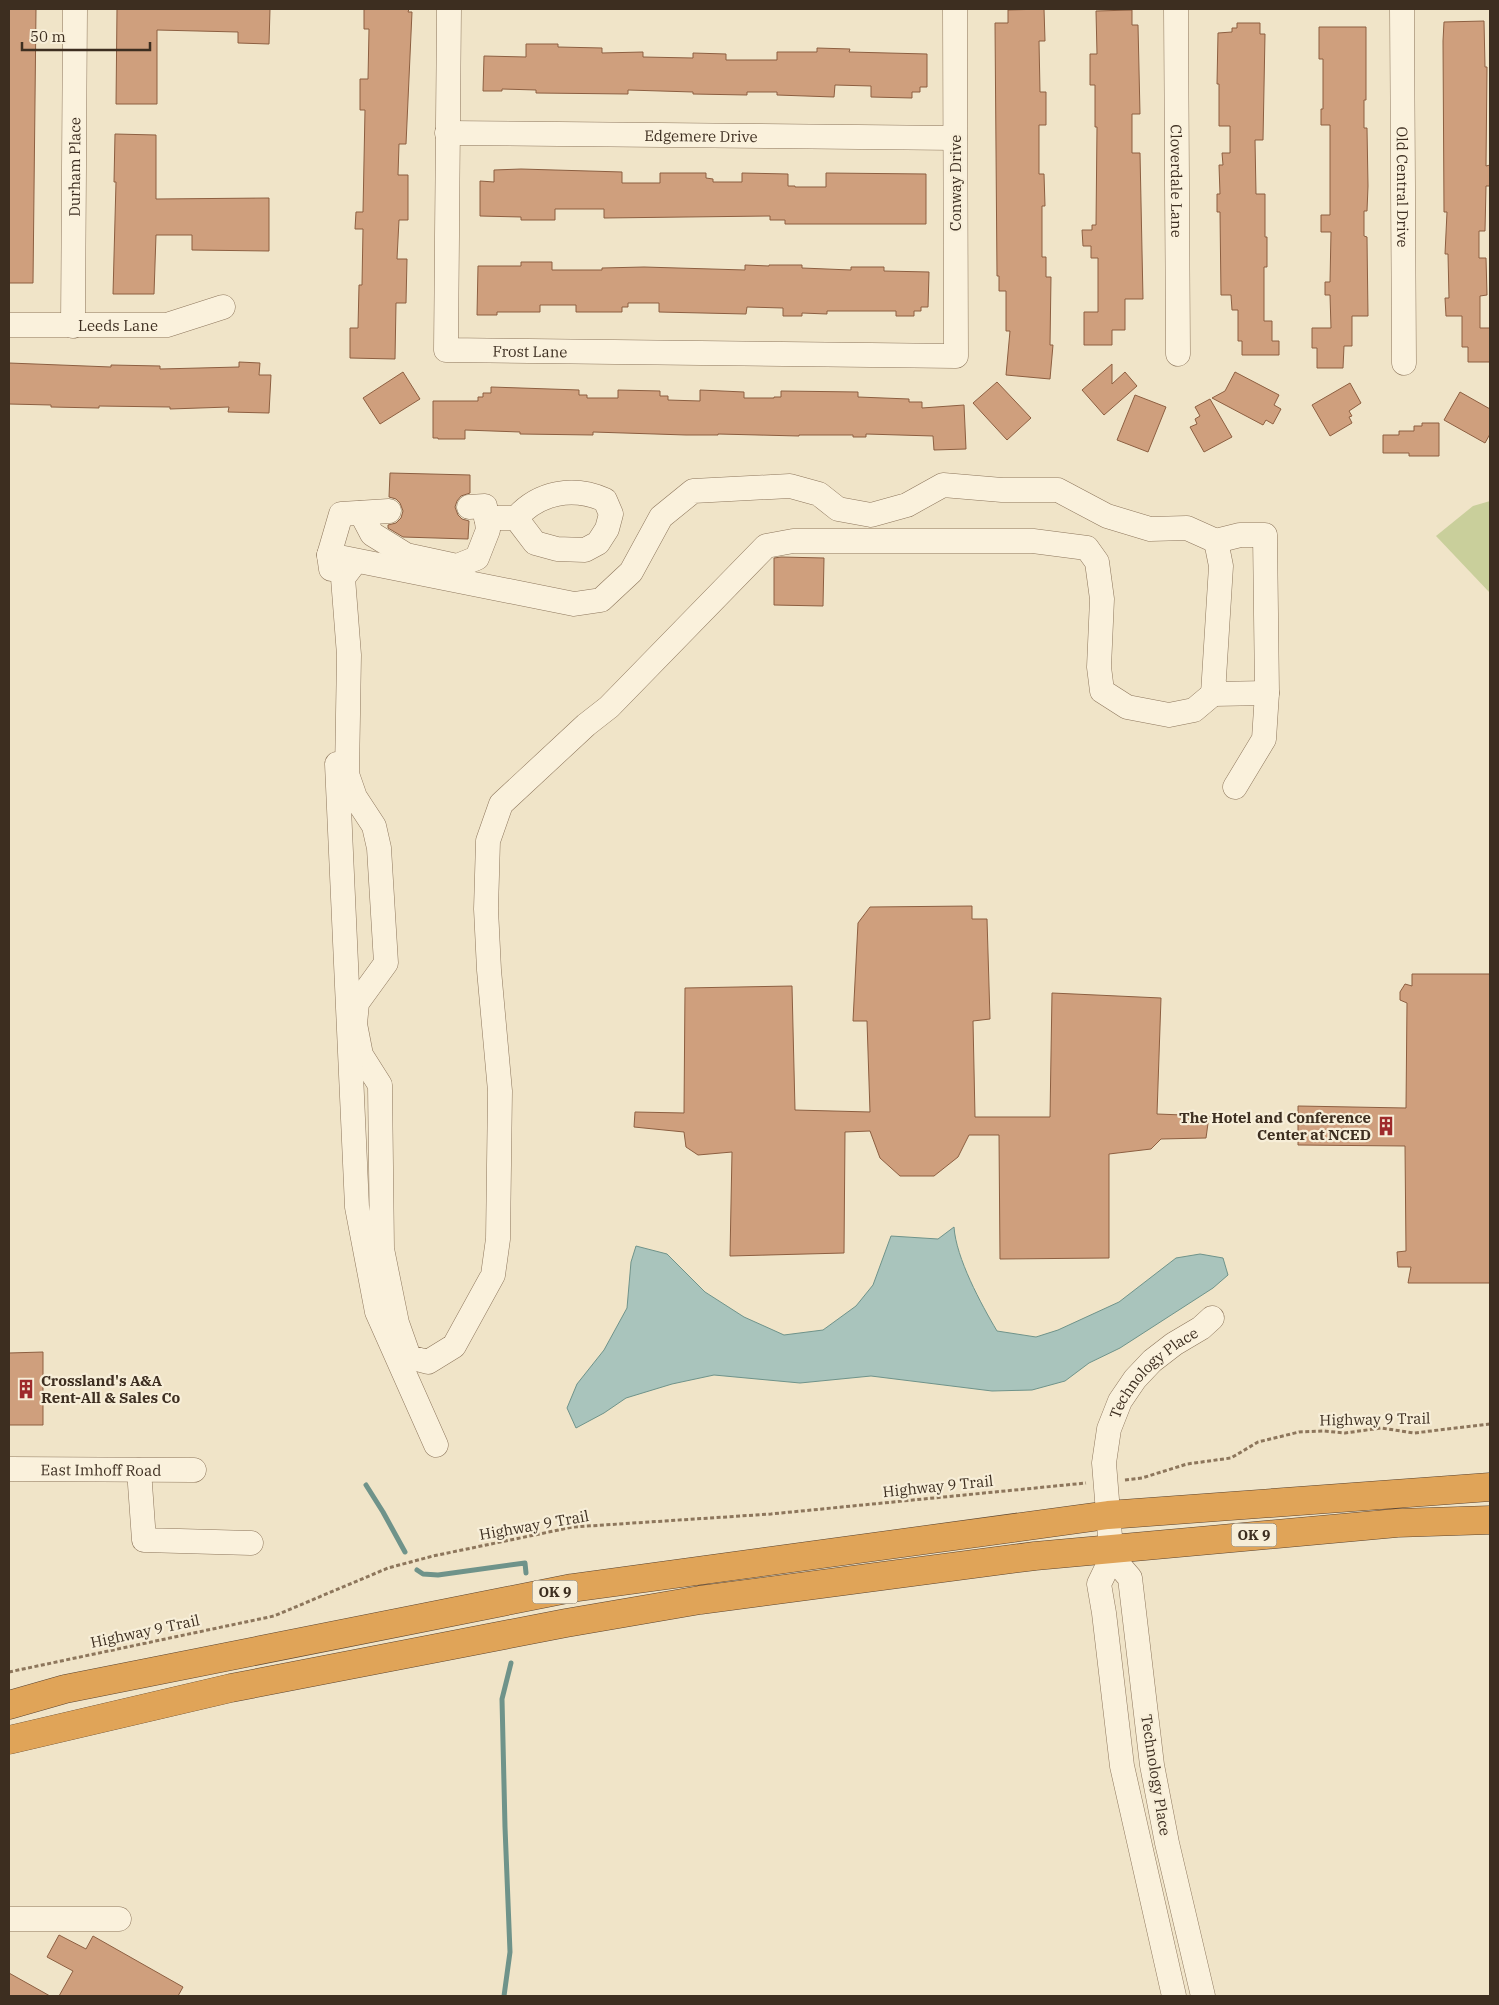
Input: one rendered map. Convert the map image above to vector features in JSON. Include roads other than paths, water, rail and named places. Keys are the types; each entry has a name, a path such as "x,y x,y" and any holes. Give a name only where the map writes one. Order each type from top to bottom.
{"highway":[{"name":"OK 9","path":"9,1705 65,1689 572,1588 1108,1515 1490,1487"},
{"name":"OK 9","path":"9,1740 231,1688 700,1600 1035,1556 1112,1553 1271,1533 1490,1520"}],"street":[{"name":"Durham Place","path":"73,326 75,9"},
{"name":"Frost Lane","path":"449,9 446,350 956,356"},
{"name":"Conway Drive","path":"956,9 956,356"},
{"name":"Cloverdale Lane","path":"1176,9 1178,354"},
{"name":"Old Central Drive","path":"1402,9 1404,364"},
{"name":"Edgemere Drive","path":"447,133 955,138"},
{"name":"Leeds Lane","path":"9,325 167,325 223,307"},
{"path":"329,555 574,604 601,600 631,572 661,517 694,491 790,486 819,494 838,509 870,514 907,505 943,485 1002,490 1058,490 1107,516 1150,529 1187,528 1216,541 1240,535 1265,535 1267,693 1264,739 1235,787"},
{"path":"389,511 341,514 329,555 342,649 336,777 357,1207 377,1312 436,1445"},
{"path":"361,513 372,534 406,555 457,566 477,558 488,530 478,512 516,518"},
{"path":"356,561 343,578 349,654 347,774 355,797 374,826 379,848 386,963 357,1003 355,1024 362,1055 380,1085 382,1249 397,1323 409,1357 428,1362 454,1346 493,1275 496,1257 500,1194 500,1091 488,970 486,909 488,841 501,804 586,725 609,707 766,546 793,541 1013,541 1087,548 1097,562 1102,599 1099,667 1102,691 1127,707 1170,715 1194,710 1213,694 1267,693"},
{"path":"1213,694 1221,566 1216,541"},
{"path":"477,558 498,574 515,592"},
{"name":"Technology Place","path":"1203,1996 1167,1843 1152,1765 1130,1578 1112,1553 1104,1463 1109,1428 1120,1401 1135,1379 1152,1361 1174,1344 1201,1328 1212,1318"},
{"name":"East Imhoff Road","path":"9,1469 194,1470"},
{"path":"139,1470 144,1540 251,1543"},
{"name":"Technology Place","path":"1112,1553 1098,1584 1104,1613 1122,1766 1174,1996"},
{"path":"1150,1894 1177,1886"},
{"path":"9,1919 119,1919"}],"water":[{"path":"954,1227 959,1253 964,1266 997,1331 1036,1337 1058,1330 1119,1302 1176,1258 1200,1254 1223,1258 1228,1275 1213,1288 1120,1348 1089,1363 1065,1381 1032,1390 992,1391 871,1376 800,1383 714,1375 672,1384 626,1398 604,1413 576,1428 567,1408 577,1384 604,1350 627,1308 631,1262 636,1246 667,1254 705,1292 744,1317 784,1335 823,1330 856,1306 873,1285 891,1236 938,1239"}],"waterway":[{"path":"366,1485 405,1552"},
{"path":"417,1570 423,1574 438,1575 525,1563 526,1573"},
{"path":"504,1996 510,1952 502,1699 511,1663"}],"place":[{"name":"The Hotel and Conference Center at NCED","path":"1386,1126"},
{"name":"Crossland's A&A Rent-All & Sales Co","path":"26,1389"}]}
